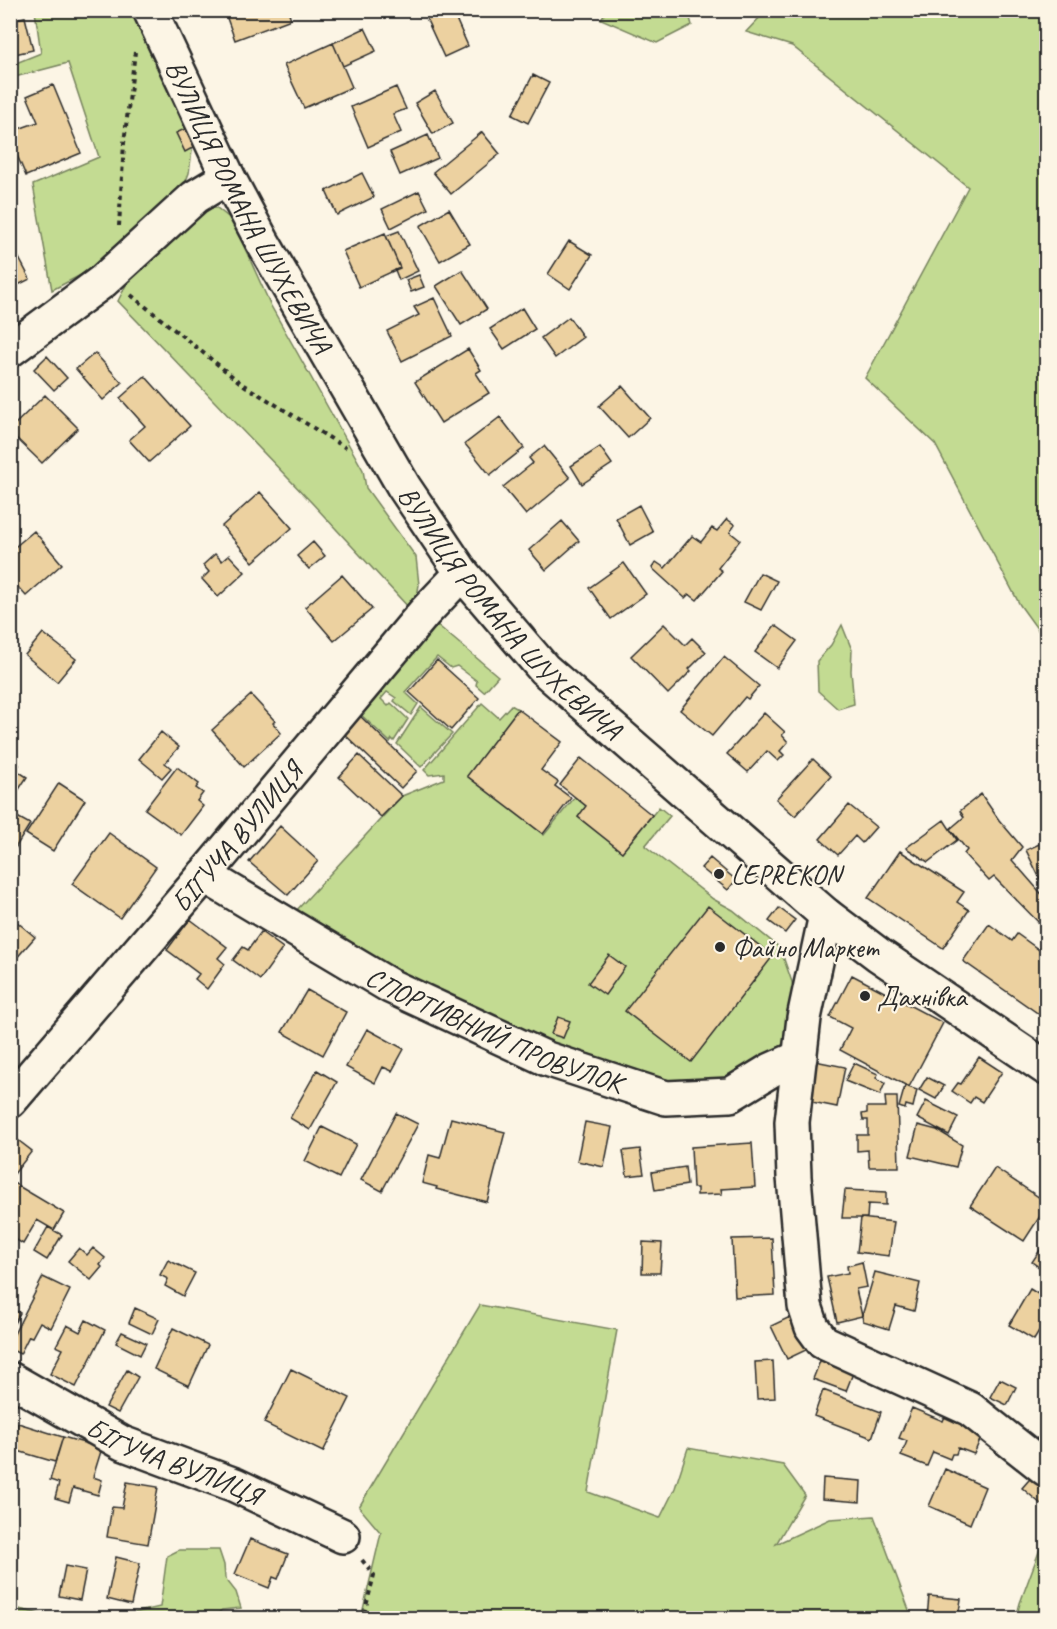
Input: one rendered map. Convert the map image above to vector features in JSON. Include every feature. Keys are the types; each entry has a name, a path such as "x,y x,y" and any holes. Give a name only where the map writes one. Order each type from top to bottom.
{"street":[{"name":"ВУЛИЦЯ РОМАНА ШУХЕВИЧА","path":"150,10 228,177 262,241 404,487 462,573 544,669 826,915 879,955 1047,1068"},
{"path":"10,350 103,281 195,197 228,177"},
{"name":"БІГУЧА ВУЛИЦЯ","path":"10,1101 424,613 462,573"},
{"name":"СПОРТИВНИЙ ПРОВУЛОК","path":"204,875 390,986 547,1059 666,1098 730,1095 771,1070 800,1057"},
{"path":"826,915 804,1018 792,1122 794,1177 805,1306 812,1327 823,1342 970,1409 1047,1469"},
{"name":"БІГУЧА ВУЛИЦЯ","path":"10,1379 122,1443 235,1485 343,1536"}],"path":[{"path":"136,45 124,143 117,268 120,285 242,384 355,454"},
{"path":"343,1536 374,1575 363,1618"}],"green space":[{"path":"35,11 137,11 171,90 192,151 189,173 180,196 102,264 52,290 33,185 99,157 68,63 11,78 11,65 41,53"},
{"path":"606,11 688,11 692,25 657,43 601,19"},
{"path":"743,11 1046,11 1046,639 1020,605 935,444 865,378 968,187 792,46 746,32 760,17"},
{"path":"202,208 217,208 232,220 271,306 363,470 366,488 416,557 419,585 415,608 411,610 118,301 129,279"},
{"path":"435,623 498,676 484,692 476,685 477,681 457,666 451,668 437,657 405,692 418,704 411,715 394,701 396,698 387,692 381,699 388,706 391,703 408,719 394,741 392,739 390,742 359,713"},
{"path":"842,625 852,650 854,704 838,709 818,691 817,661 831,645"},
{"path":"482,703 499,718 511,705 518,709 467,776 544,835 575,797 586,806 578,817 622,852 659,807 670,816 645,846 713,899 733,910 780,948 795,995 785,1055 768,1066 680,1093 465,1012 294,913 402,796 444,779 444,773 429,775 424,770"},
{"path":"421,707 452,734 421,767 397,744"},
{"path":"480,1305 617,1330 588,1492 660,1518 675,1488 688,1448 783,1465 805,1495 776,1544 830,1519 874,1516 912,1618 361,1618 381,1533 359,1507"},
{"path":"1040,1549 1046,1554 1046,1618 1016,1618 1020,1603"},
{"path":"179,1550 219,1550 225,1578 236,1592 241,1608 222,1610 212,1618 112,1618 160,1607 167,1556"},
{"path":"10,1607 56,1618 25,1618 11,1615"}],"building":[{"path":"224,10 288,10 291,19 235,40"},
{"path":"442,10 452,10 468,46 444,57 426,18"},
{"path":"25,17 33,50 10,55 10,20"},
{"path":"365,28 376,51 343,66 333,43"},
{"path":"333,43 352,87 304,108 284,65"},
{"path":"533,75 549,83 528,123 512,115"},
{"path":"53,85 81,153 26,176 10,139 10,132 38,122 27,96"},
{"path":"396,87 406,109 393,114 401,132 368,147 351,107"},
{"path":"435,91 453,123 433,134 415,103"},
{"path":"187,128 196,146 185,152 176,133"},
{"path":"482,132 500,154 451,194 433,172"},
{"path":"428,135 438,158 400,175 390,152"},
{"path":"362,173 374,197 337,215 326,191"},
{"path":"419,191 428,209 391,228 382,209"},
{"path":"449,209 470,244 440,261 420,226"},
{"path":"399,231 418,271 399,280 395,270 400,268 386,236"},
{"path":"385,233 400,268 359,287 343,251"},
{"path":"10,241 30,279 10,289"},
{"path":"569,241 592,255 570,289 548,274"},
{"path":"462,270 487,309 461,325 436,286"},
{"path":"419,275 424,287 411,292 406,280"},
{"path":"434,298 452,336 402,361 387,331 419,315 414,307"},
{"path":"522,308 535,329 504,349 490,329"},
{"path":"569,317 583,337 555,358 541,338"},
{"path":"468,349 481,370 476,373 489,393 441,423 415,382"},
{"path":"95,353 122,383 103,400 76,369"},
{"path":"47,356 67,378 54,390 34,369"},
{"path":"145,376 190,426 149,462 129,440 145,426 120,398"},
{"path":"622,386 650,418 628,438 599,406"},
{"path":"45,395 78,428 42,463 10,432 10,429"},
{"path":"500,417 524,448 490,475 465,444"},
{"path":"544,446 570,478 526,515 503,487 533,463 529,458"},
{"path":"600,447 612,464 582,484 571,466"},
{"path":"260,492 292,528 253,562 222,526"},
{"path":"639,505 653,532 630,545 616,518"},
{"path":"727,519 735,525 730,532 740,540 718,568 722,571 697,600 689,594 685,598 652,568 656,562 665,568 692,536 701,542 712,528 717,531"},
{"path":"562,521 579,541 546,570 529,550"},
{"path":"34,531 62,564 26,596 10,578 10,551"},
{"path":"313,542 325,556 309,569 297,556"},
{"path":"215,554 222,561 229,555 245,572 218,597 202,579 209,572 203,565"},
{"path":"624,563 646,594 611,619 589,588"},
{"path":"760,573 777,581 761,610 744,602"},
{"path":"342,575 372,609 334,641 305,607"},
{"path":"664,624 685,645 692,638 706,652 668,694 631,656"},
{"path":"775,625 797,641 777,668 755,652"},
{"path":"43,633 76,659 57,682 25,655"},
{"path":"724,657 759,686 748,699 745,697 712,736 680,710"},
{"path":"437,660 479,698 451,730 409,692"},
{"path":"251,695 275,721 273,723 281,733 244,767 212,730"},
{"path":"518,709 562,742 541,770 558,782 555,786 571,798 543,834 467,776"},
{"path":"764,713 785,732 782,735 788,742 780,751 784,755 778,761 767,751 748,772 727,754"},
{"path":"358,714 417,771 401,788 342,732"},
{"path":"161,732 179,747 165,763 171,768 162,778 139,759"},
{"path":"359,755 402,796 381,817 339,777"},
{"path":"581,758 652,815 622,852 578,817 586,806 560,785"},
{"path":"10,759 19,765 16,770 27,777 14,797 10,795"},
{"path":"813,759 831,776 795,816 776,799"},
{"path":"177,767 199,784 196,788 203,793 197,801 203,806 181,835 145,809"},
{"path":"59,783 85,800 53,851 26,834"},
{"path":"981,794 1022,847 1012,860 1046,899 1046,930 994,877 989,881 964,854 967,850 950,829 964,817 960,811"},
{"path":"849,805 876,827 862,843 855,836 838,855 820,839"},
{"path":"10,813 30,824 12,853 10,852"},
{"path":"944,820 957,840 928,862 906,848"},
{"path":"280,826 318,861 288,895 249,862"},
{"path":"109,833 156,867 120,918 72,884"},
{"path":"1046,841 1046,891 1026,850"},
{"path":"900,851 964,892 957,902 969,910 943,948 868,898"},
{"path":"710,858 736,880 728,890 701,868"},
{"path":"708,906 773,956 691,1062 625,1011"},
{"path":"779,908 795,920 785,933 769,921"},
{"path":"10,916 35,937 14,961 10,961"},
{"path":"190,919 227,947 218,958 225,964 207,989 195,979 199,974 167,950"},
{"path":"989,924 1012,941 1017,934 1046,955 1046,1019 963,961"},
{"path":"261,932 283,948 260,980 233,960 243,947 248,950"},
{"path":"609,955 625,967 605,995 588,983"},
{"path":"852,975 943,1023 909,1087 840,1050 851,1028 830,1017"},
{"path":"307,990 346,1012 323,1055 282,1032"},
{"path":"558,1017 570,1021 563,1038 551,1034"},
{"path":"367,1029 404,1049 392,1071 383,1067 375,1083 346,1067"},
{"path":"979,1057 1002,1072 982,1102 974,1097 970,1103 952,1091 958,1083 961,1084"},
{"path":"815,1061 845,1067 837,1107 807,1101"},
{"path":"854,1063 878,1074 876,1078 885,1083 880,1095 845,1081"},
{"path":"317,1070 337,1082 310,1130 290,1118"},
{"path":"927,1077 944,1086 936,1099 919,1090"},
{"path":"905,1086 917,1090 913,1107 906,1105 905,1109 899,1107"},
{"path":"885,1097 897,1097 899,1167 869,1167 868,1150 857,1151 857,1135 868,1135 868,1120 863,1120 862,1114 867,1113 867,1107 886,1107"},
{"path":"926,1101 958,1117 949,1135 917,1118"},
{"path":"396,1113 418,1124 382,1191 361,1180"},
{"path":"451,1118 505,1132 487,1202 436,1189 437,1187 422,1183 429,1155 440,1158"},
{"path":"585,1122 612,1127 604,1167 577,1161"},
{"path":"918,1125 937,1130 962,1145 956,1167 910,1156"},
{"path":"322,1127 356,1144 339,1178 305,1161"},
{"path":"10,1134 32,1151 14,1174 10,1171"},
{"path":"752,1143 755,1187 721,1189 722,1194 697,1195 697,1188 693,1188 691,1147"},
{"path":"640,1149 644,1174 627,1176 623,1151"},
{"path":"685,1167 687,1185 655,1190 652,1172"},
{"path":"995,1168 1046,1202 1046,1207 1024,1241 970,1206"},
{"path":"10,1181 64,1213 54,1230 37,1220 23,1244 10,1236"},
{"path":"845,1190 886,1192 886,1205 868,1204 867,1218 842,1218"},
{"path":"861,1218 894,1222 889,1256 857,1252"},
{"path":"48,1227 62,1235 47,1260 34,1252"},
{"path":"772,1238 775,1295 735,1297 732,1239"},
{"path":"643,1242 662,1243 660,1273 642,1273"},
{"path":"1042,1247 1046,1250 1046,1272 1032,1262"},
{"path":"79,1248 87,1255 93,1248 105,1258 100,1265 102,1267 91,1280 68,1261"},
{"path":"168,1260 195,1273 183,1296 165,1286 168,1279 160,1275"},
{"path":"862,1262 867,1287 856,1289 862,1316 837,1322 827,1277 848,1273 847,1266"},
{"path":"875,1272 920,1283 914,1311 896,1306 889,1329 863,1321 862,1316"},
{"path":"43,1277 70,1290 51,1328 40,1322 32,1337 29,1336 20,1354 10,1349 10,1342"},
{"path":"1030,1289 1041,1296 1046,1291 1046,1333 1040,1330 1034,1340 1009,1325"},
{"path":"10,1308 20,1313 10,1330"},
{"path":"135,1308 159,1319 152,1334 129,1323"},
{"path":"790,1317 806,1350 787,1359 771,1326"},
{"path":"86,1320 105,1330 76,1387 50,1374 63,1349 56,1346 67,1325 80,1332"},
{"path":"173,1328 208,1345 189,1386 154,1369"},
{"path":"122,1332 146,1343 140,1355 116,1343"},
{"path":"822,1356 855,1368 846,1391 813,1379"},
{"path":"773,1361 775,1398 757,1399 755,1362"},
{"path":"291,1369 350,1398 323,1452 264,1423"},
{"path":"127,1370 138,1377 118,1413 106,1407"},
{"path":"1000,1379 1016,1387 1007,1405 990,1397"},
{"path":"823,1390 881,1412 872,1438 814,1416"},
{"path":"949,1407 966,1414 962,1426 982,1435 974,1454 958,1448 956,1454 952,1454 950,1459 933,1452 927,1466 901,1456 907,1441 899,1438 912,1408 943,1421"},
{"path":"18,1423 63,1437 55,1462 11,1449"},
{"path":"63,1437 102,1448 93,1477 102,1480 98,1495 73,1488 69,1502 55,1498 59,1483 50,1480"},
{"path":"945,1469 985,1487 970,1524 929,1506"},
{"path":"1035,1473 1046,1483 1046,1500 1042,1505 1022,1488"},
{"path":"823,1478 861,1481 860,1502 822,1499"},
{"path":"127,1482 158,1487 148,1544 107,1537 112,1507 122,1508"},
{"path":"250,1539 288,1554 278,1579 273,1577 269,1588 235,1574"},
{"path":"116,1557 140,1563 131,1605 107,1599"},
{"path":"65,1566 86,1570 80,1600 59,1596"},
{"path":"929,1596 961,1599 958,1618 927,1618"}],"place":[{"name":"LEPREKON","path":"719,874"},
{"name":"Файно Маркет","path":"720,947"},
{"name":"Дахнівка","path":"865,996"}]}
